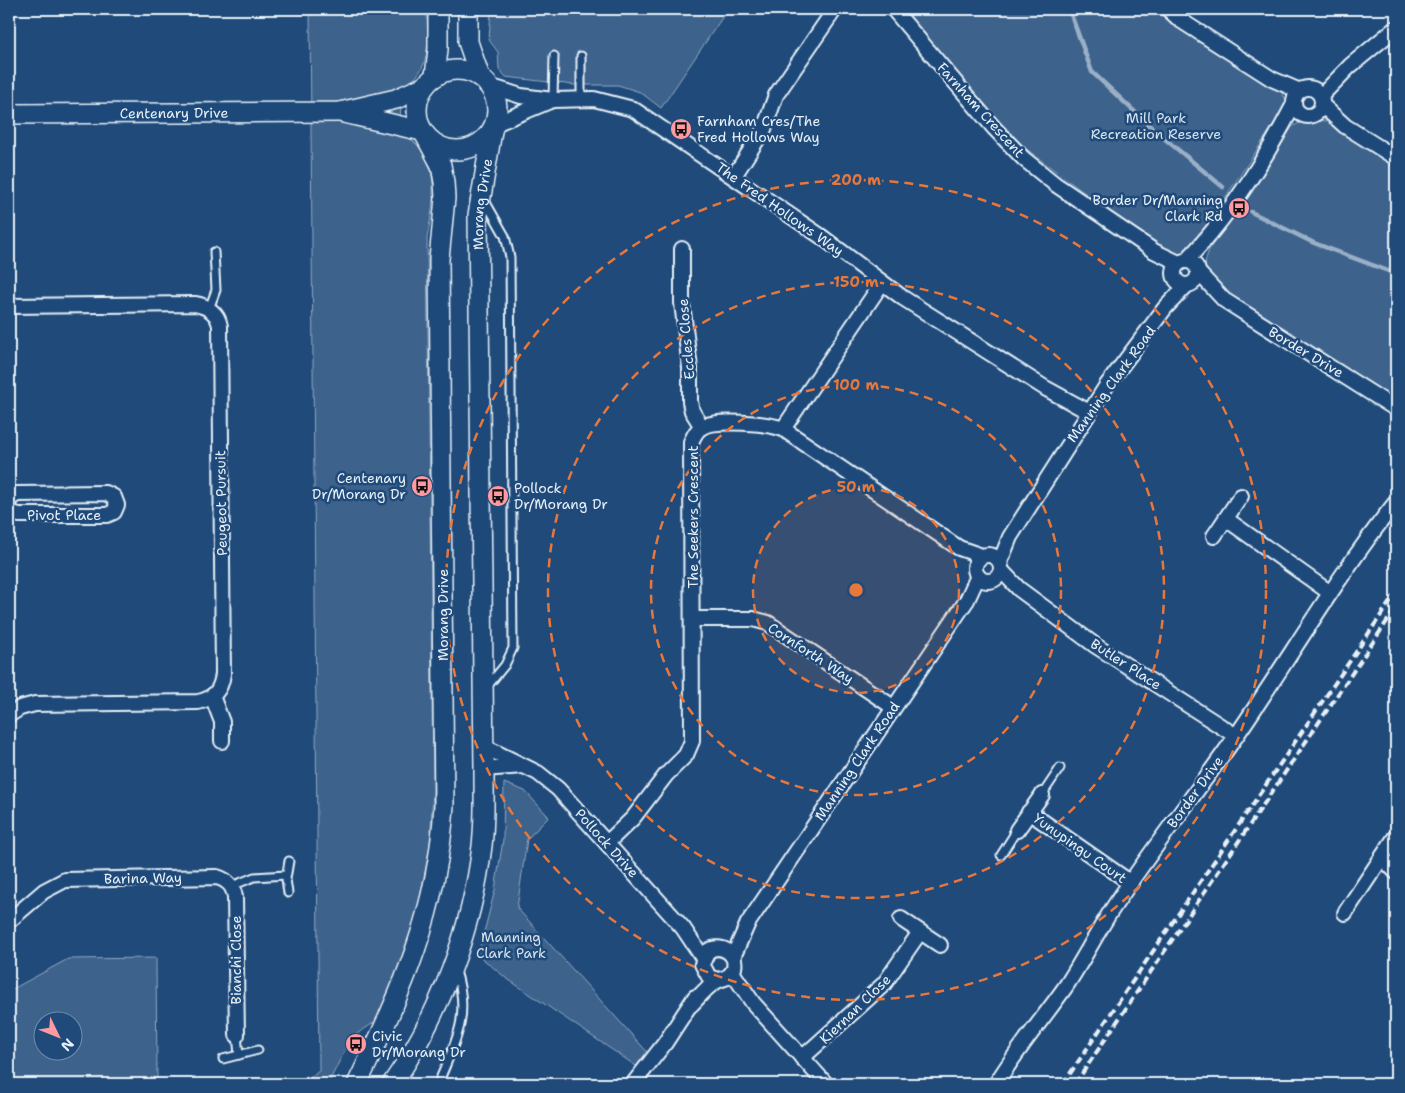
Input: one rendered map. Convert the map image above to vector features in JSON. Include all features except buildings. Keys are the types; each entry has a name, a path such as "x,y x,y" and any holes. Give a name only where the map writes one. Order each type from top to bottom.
{"main road":[{"path":"438,9 438,50 430,82 417,108 418,120 424,133 434,144 446,149 459,151 472,148 483,141 493,128 496,104 468,42 468,9"},
{"path":"430,82 458,70 470,72 485,82"},
{"name":"Centenary Drive","path":"9,114 340,112 396,99 430,82"},
{"name":"Centenary Drive","path":"340,112 424,133"},
{"name":"Morang Drive","path":"392,1084 404,1066 431,1014 453,964 474,892 482,846 484,746 478,215 493,128"},
{"name":"Morang Drive","path":"357,1084 413,962 429,908 443,830 439,259 440,229 445,198 440,165 424,133"}],"street":[{"path":"734,176 764,129 776,95 835,9"},
{"name":"Farnham Crescent","path":"893,9 994,128 1024,159 1054,184 1186,273"},
{"path":"1168,9 1180,20 1396,158"},
{"name":"Manning Clark Road","path":"733,957 748,923 1010,537 1086,416 1165,308 1208,237 1278,136 1308,102 1396,28"},
{"name":"The Fred Hollows Way","path":"485,82 516,95 553,100 581,99 611,102 633,109 822,237 882,283 1086,416"},
{"name":"The Fred Hollows Way","path":"493,128 553,100"},
{"name":"Eccles Close","path":"682,249 682,303 690,368 690,402 692,411 702,427"},
{"name":"Border Drive","path":"1186,273 1217,295 1396,409"},
{"path":"783,429 882,283"},
{"path":"9,306 195,304 209,309"},
{"name":"Peugeot Pursuit","path":"209,309 218,318 220,326 223,655 222,681 212,696"},
{"name":"The Seekers Crescent","path":"607,844 642,807 690,749 694,728 691,442 697,431 702,427 711,424 762,423 783,429 989,568"},
{"name":"Pivot Place","path":"9,499 17,494 106,493 114,497 117,505 114,512 107,515 19,515 9,512"},
{"path":"1214,536 1241,496"},
{"name":"Border Drive","path":"996,1084 1012,1058 1068,983 1111,911 1236,736 1329,592 1396,502"},
{"path":"1226,519 1329,592"},
{"name":"Butler Place","path":"989,568 1096,646 1236,736"},
{"name":"Cornforth Way","path":"693,619 753,619 768,623 893,707"},
{"path":"9,715 20,708 35,704 198,702 212,696 222,722 222,741"},
{"name":"Pollock Drive","path":"484,746 538,773 558,789 683,928 712,952"},
{"path":"484,769 523,766"},
{"path":"1017,830 1042,795"},
{"name":"Yunupingu Court","path":"1029,812 1131,883"},
{"path":"1345,914 1396,836"},
{"path":"1382,857 1396,872"},
{"name":"Barina Way","path":"9,921 44,891 65,880 217,877 232,886"},
{"name":"Bianchi Close","path":"232,886 235,897 237,1035"},
{"path":"901,919 940,944"},
{"name":"Manning Clark Road","path":"712,952 748,923"},
{"name":"Kiernan Close","path":"802,1058 884,984 920,932"},
{"path":"633,1084 691,1005 705,974 702,964 712,952 733,957 734,964 725,977 691,1005"},
{"path":"705,974 725,977 753,1003 826,1084"}],"lane":[{"path":"553,100 554,56"},
{"path":"581,56 581,99"},
{"path":"481,192 505,236 510,257 513,648 505,665 483,692"},
{"path":"209,309 216,290 214,252"},
{"path":"1042,795 1060,768"},
{"path":"1001,855 1017,830"},
{"path":"288,893 286,875 289,860"},
{"path":"232,886 254,877 286,875"},
{"name":"Morang Drive","path":"438,1084 463,1018 463,1009 453,964"},
{"path":"237,1035 239,1055"},
{"path":"223,1059 258,1050"}],"green space":[{"path":"310,9 427,9 427,44 424,64 412,81 401,89 400,132 414,142 423,153 429,165 433,193 427,238 433,789 430,845 418,909 397,971 375,1022 351,1038 328,1084 302,1084 319,1071"},
{"path":"491,9 728,9 661,108 640,92 618,85 574,85 506,77 499,69 498,52 489,40"},
{"name":"Mill Park Recreation Reserve","path":"902,9 1161,9 1180,27 1281,91 1286,100 1286,106 1193,246 1183,254 1176,255 1163,252 1009,136"},
{"path":"1321,120 1331,123 1396,164 1396,402 1219,289 1206,268 1206,257 1213,243 1293,126 1302,122"},
{"name":"Manning Clark Park","path":"504,783 525,791 549,817 527,839 517,908 650,1055 639,1068 506,978 478,955 495,890 503,840"},
{"path":"156,958 157,1083 165,1084 9,1084 9,991 68,959"}],"waterway":[{"path":"1069,9 1092,72 1153,129 1223,187"},
{"path":"1251,212 1314,243 1396,274"}],"railway":[{"path":"1063,1084 1396,593"},
{"path":"1075,1084 1396,608"}],"place":[{"name":"Farnham Cres/The Fred Hollows Way","path":"681,129"},
{"name":"Border Dr/Manning Clark Rd","path":"1239,208"},
{"name":"Centenary Dr/Morang Dr","path":"422,486"},
{"name":"Pollock Dr/Morang Dr","path":"498,496"},
{"name":"Civic Dr/Morang Dr","path":"356,1044"}]}
